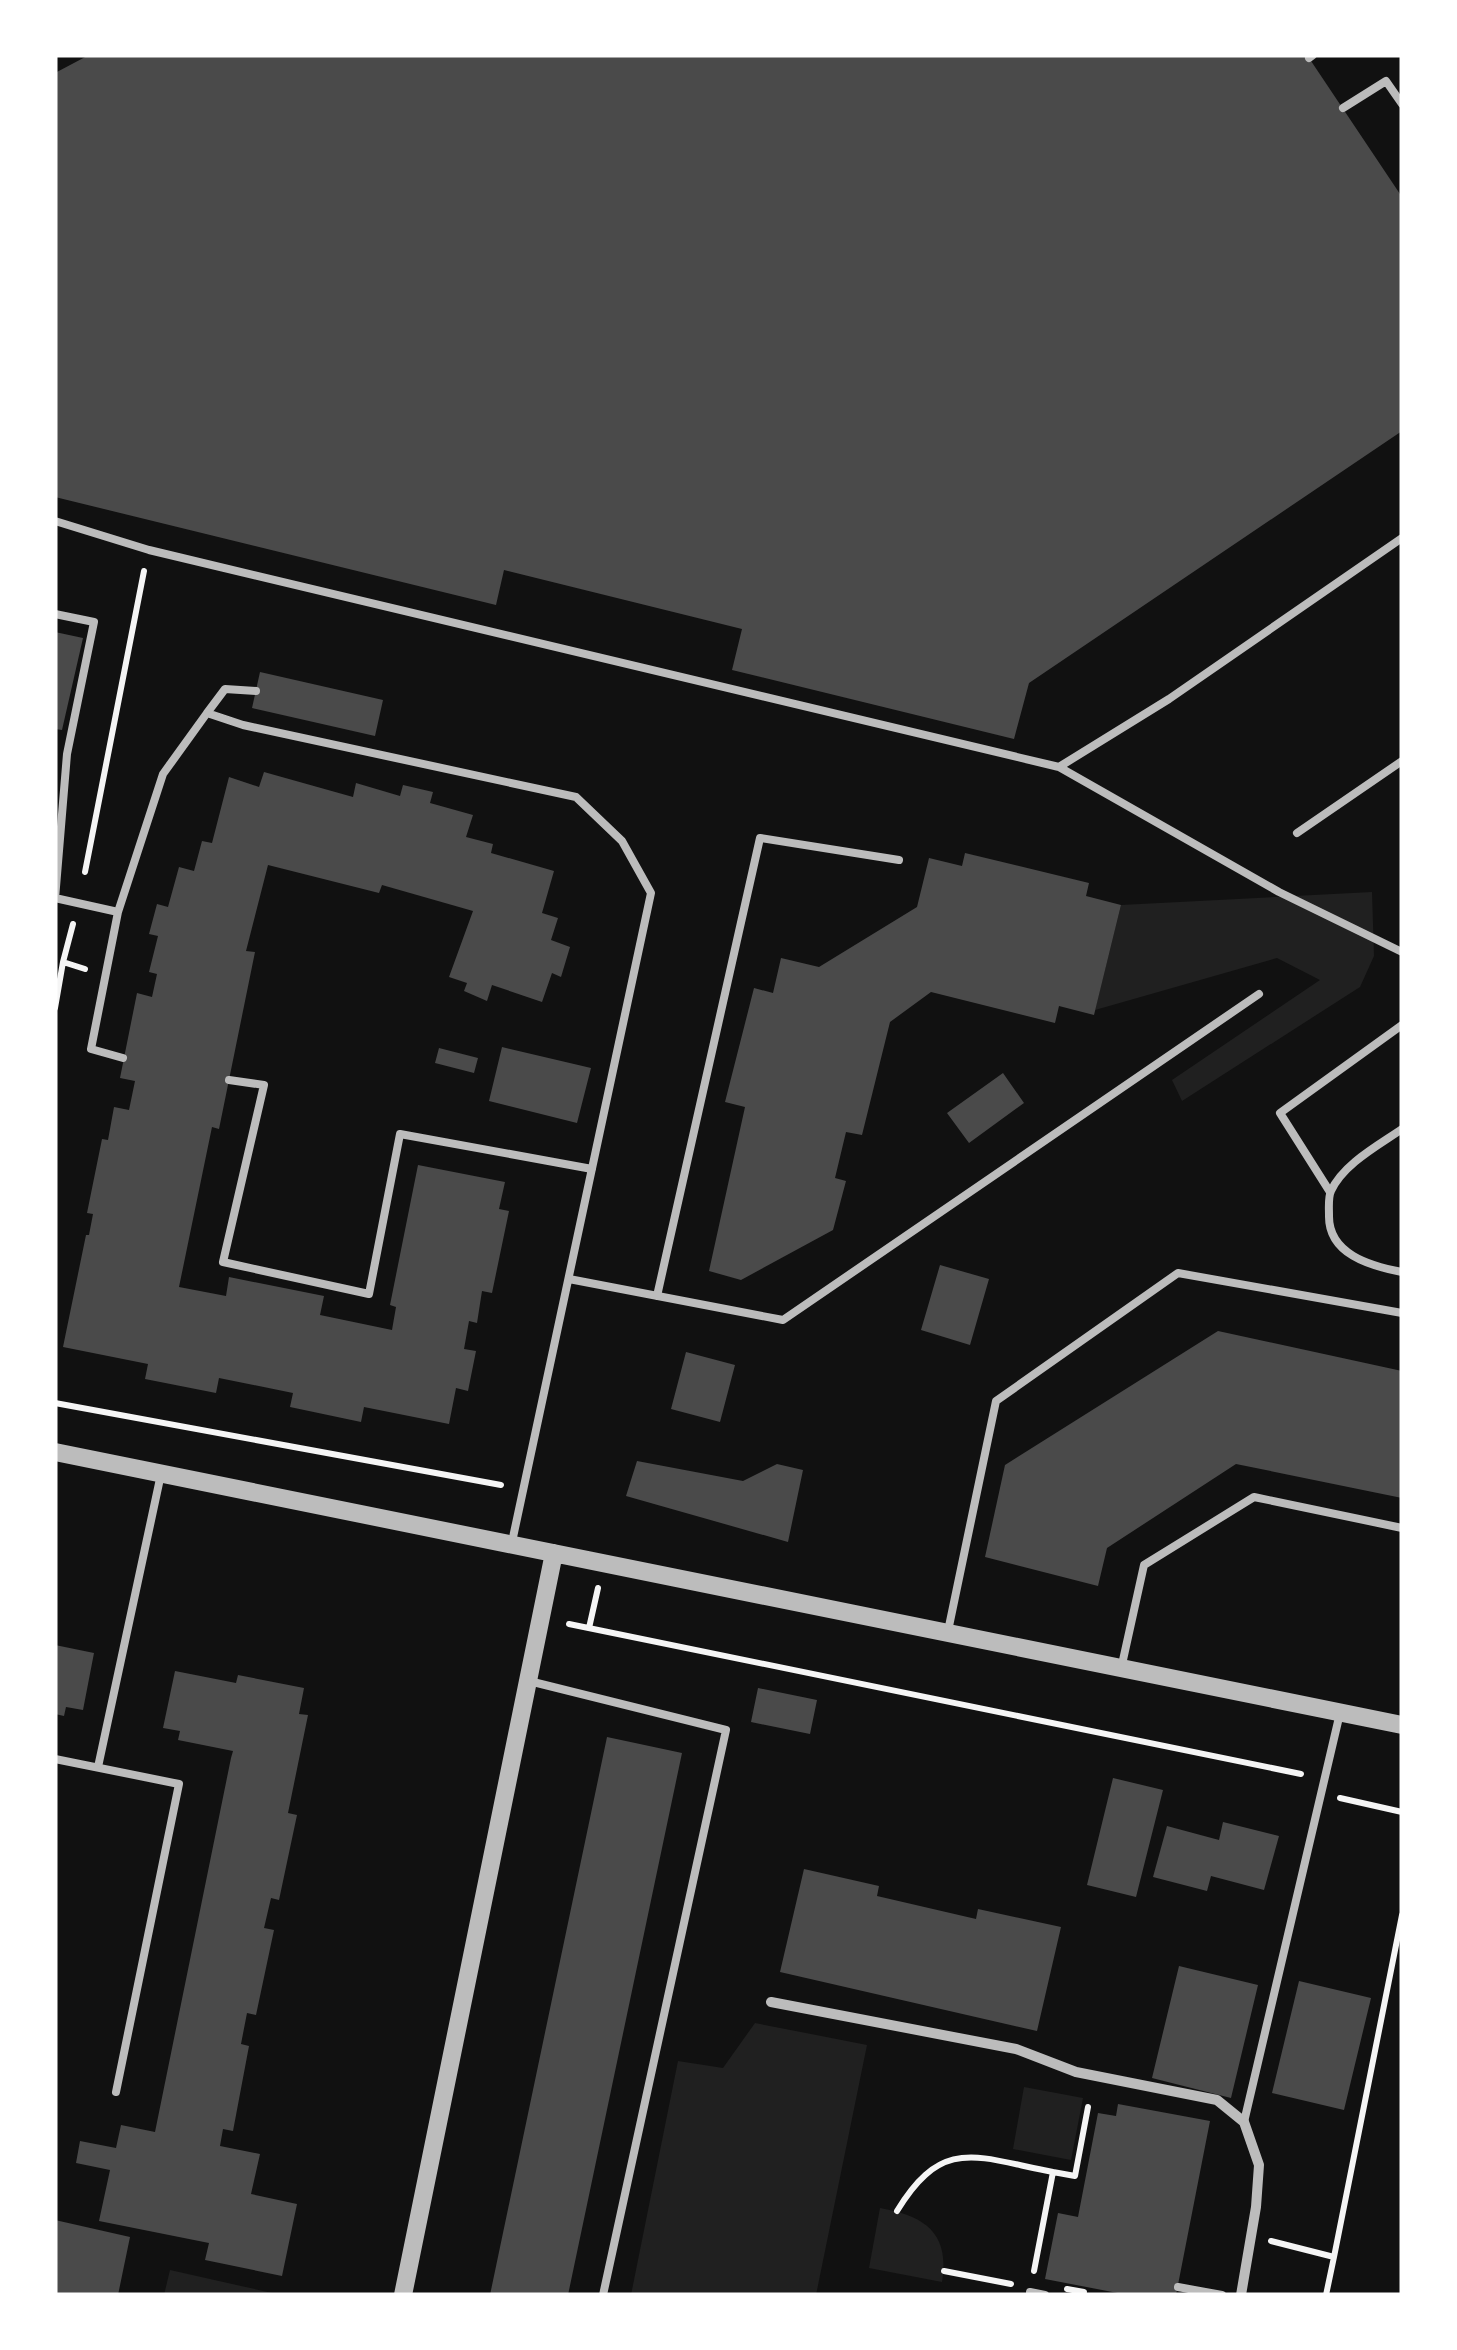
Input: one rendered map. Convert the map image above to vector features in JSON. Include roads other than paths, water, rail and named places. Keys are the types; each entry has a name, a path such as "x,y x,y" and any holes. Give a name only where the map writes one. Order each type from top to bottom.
{"street":[{"path":"55,1452 1402,1725"},
{"path":"403,2295 554,1554"},
{"path":"771,2002 1016,2049 1076,2072 1217,2100 1244,2122 1259,2165 1241,2295"}],"lane":[{"path":"1342,108 1386,81 1402,104"},
{"path":"55,522 149,550 1059,768 1279,892 1402,952"},
{"path":"1059,768 1169,699 1402,538"},
{"path":"55,614 94,622 58,820 55,899 118,912"},
{"path":"124,1058 91,1049 118,912 163,774 225,689 256,690"},
{"path":"207,713 243,725 576,797 622,841 651,892 512,1545"},
{"path":"55,752 68,754"},
{"path":"1297,833 1402,760"},
{"path":"656,1296 760,838 900,860"},
{"path":"568,1279 783,1320 1260,994"},
{"path":"1402,1025 1280,1113 1330,1192 1329,1228 1342,1250 1374,1267 1402,1272"},
{"path":"229,1080 264,1084 223,1262 369,1294 400,1134 592,1169"},
{"path":"1330,1192 1356,1162 1402,1128"},
{"path":"948,1634 996,1401 1178,1273 1402,1313"},
{"path":"98,1767 161,1474"},
{"path":"1122,1668 1144,1565 1254,1497 1402,1528"},
{"path":"529,1681 726,1730 603,2295"},
{"path":"1244,2122 1340,1712"},
{"path":"55,1758 179,1784 116,2092"},
{"path":"1178,2287 1222,2295"},
{"path":"1031,2290 1045,2295"}]}
